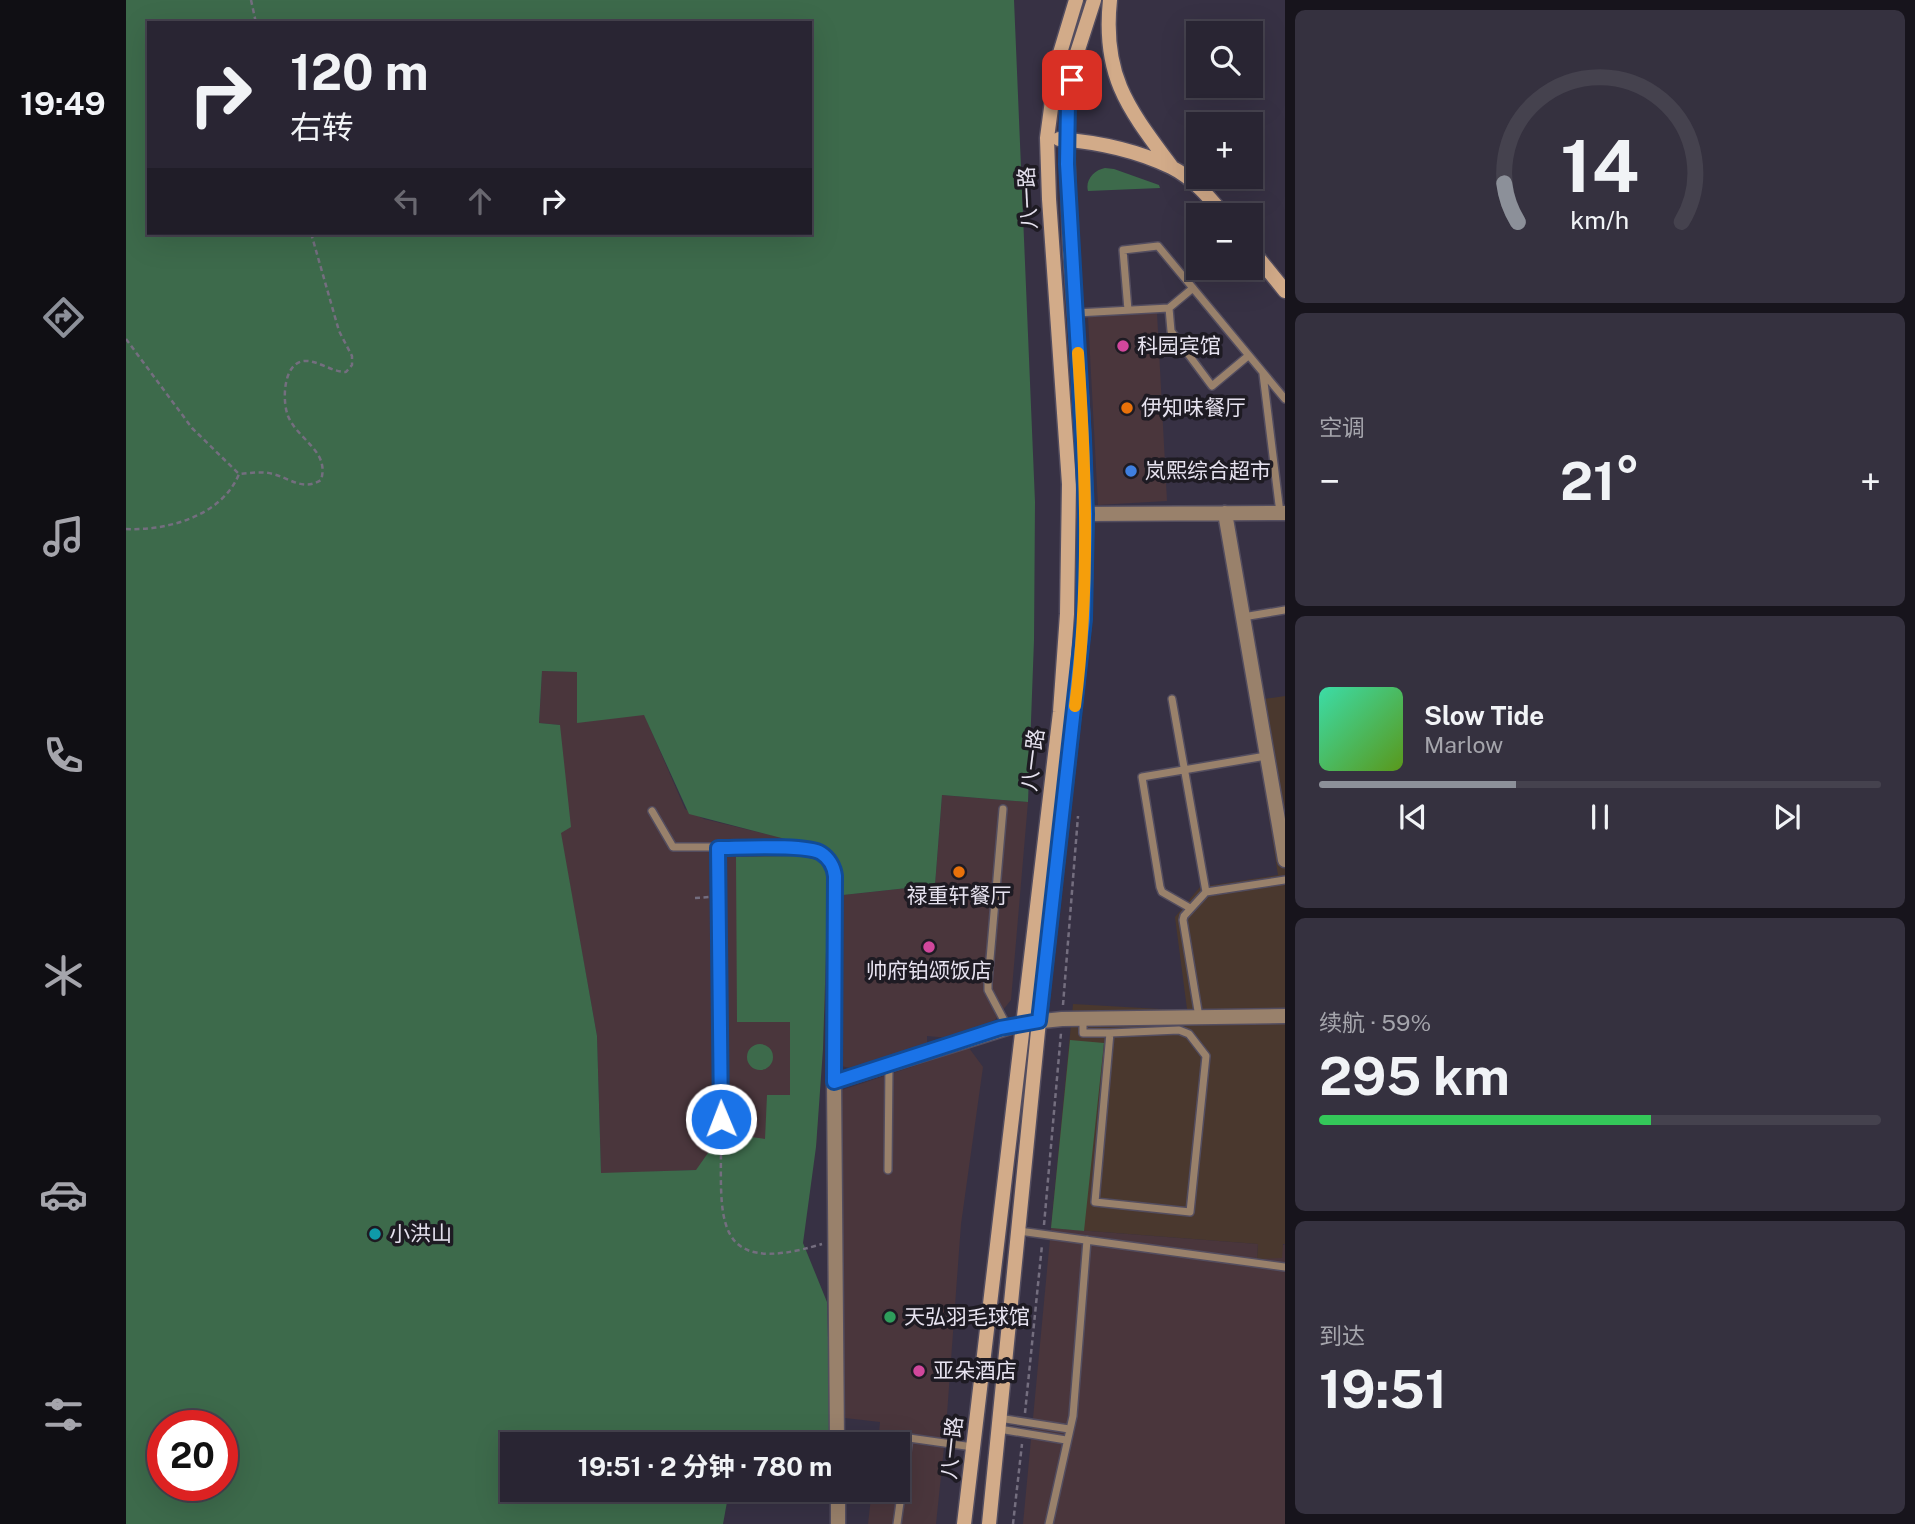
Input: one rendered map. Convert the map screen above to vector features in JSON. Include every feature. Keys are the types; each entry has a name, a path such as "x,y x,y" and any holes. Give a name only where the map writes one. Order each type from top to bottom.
{"main road":[{"name":"八一路","path":"964,1524 1060,712 1068,570 1067,452 1049,213 1047,138 1057,63 1076,0"},
{"name":"八一路","path":"989,1524 1017,1231 1081,652 1086,584 1086,514 1070,247 1067,140 1068,102 1075,59 1094,0"},
{"path":"1110,0 1109,44 1116,80 1137,120 1172,167 1206,193 1214,203"},
{"path":"1047,138 1137,154 1172,167"},
{"path":"1263,264 1285,291"}],"street":[{"path":"1225,513 1285,860"},
{"path":"1086,514 1283,513"},
{"path":"837,1432 834,1082 1023,1023 1083,1019 1285,1016"},
{"path":"838,1502 838,1524"}],"lane":[{"path":"1128,310 1124,250 1158,246 1285,399"},
{"path":"1076,313 1169,309 1193,288"},
{"path":"1169,309 1171,331 1212,386 1248,356"},
{"path":"1263,373 1283,513"},
{"path":"1243,617 1285,610"},
{"path":"1172,699 1206,892"},
{"path":"1190,908 1162,892 1160,887 1142,777 1267,756"},
{"path":"1003,809 988,982 989,990 1007,1026"},
{"path":"652,811 673,847 807,849 823,854 833,866 834,1082"},
{"path":"718,848 721,1119"},
{"path":"1199,1017 1183,920 1190,908 1206,892 1285,880"},
{"path":"1083,1019 1083,1032 1179,1030 1189,1034 1206,1056 1190,1212 1095,1202 1110,1033"},
{"path":"888,1170 889,1065"},
{"path":"1017,1231 1285,1267"},
{"path":"1049,1524 1073,1416 1087,1240"},
{"path":"999,1423 1069,1429"},
{"path":"999,1423 1066,1440"},
{"path":"897,1524 909,1438 973,1447"}],"path":[{"path":"251,0 256,21"},
{"path":"126,340 192,428 239,474 260,472 273,474 300,485 313,485 321,480 323,472 318,454 287,415 285,402 288,374 294,365 302,361 335,372 346,372 352,365 352,356 339,331 313,235"},
{"path":"126,529 166,526 201,514 226,496 239,474"},
{"path":"721,1119 723,1215 728,1231 737,1244 755,1254 772,1255 799,1251 835,1239"}],"shaded area":[{"path":"1157,313 1167,501 1098,505 1088,317"},
{"path":"542,671 577,672 644,714 685,809 704,819 828,849 825,862 828,887 826,985 816,1147 696,1170 601,1174 597,1036 560,832 560,725 539,723"},
{"path":"1285,696 1285,1244 1282,1258 1257,1259 1258,1244 1051,1228 1073,1004 1187,1009 1175,917 1200,887 1278,875 1250,701"},
{"name":"帅府铂颂饭店","path":"942,795 1028,802 1011,1000 995,1020 949,1038 927,1036 927,1044 854,1069 841,1066 843,895 935,885"},
{"path":"969,1048 983,1067 961,1224 936,1524 868,1524 871,1502 910,1502 910,1432 879,1432 880,1422 845,1418 841,1213 842,1090"},
{"path":"1051,1228 1258,1244 1257,1258 1285,1244 1285,1524 1023,1524"}],"green space":[{"path":"126,0 1014,0 1035,502 1034,640 1028,802 942,795 935,885 843,895 840,870 828,850 689,814 644,715 577,723 577,672 542,671 539,723 560,725 571,827 561,833 597,1036 601,1173 696,1170 722,1133 765,1139 767,1095 790,1095 790,1022 737,1022 736,857 801,856 825,862 828,887 823,1049 816,1147 803,1243 827,1302 831,1432 500,1432 500,1502 727,1502 723,1524 126,1524"},
{"path":"1105,168 1159,185 1160,188 1088,191 1091,176"},
{"path":"1070,1040 1104,1043 1084,1231 1051,1228"},
{"path":"760,1044 770,1047 773,1057 770,1067 760,1070 750,1067 747,1057 750,1047"}],"slow traffic":[{"path":"1075,706 1086,573 1086,514 1078,353"}],"place":[{"name":"科园宾馆","path":"1123,346"},
{"name":"伊知味餐厅","path":"1127,408"},
{"name":"岚熙综合超市","path":"1131,471"},
{"name":"禄重轩餐厅","path":"959,872"},
{"name":"帅府铂颂饭店","path":"929,947"},
{"name":"小洪山","path":"375,1234"},
{"name":"天弘羽毛球馆","path":"890,1317"},
{"name":"亚朵酒店","path":"919,1371"}],"route":[{"path":"721,1119 718,848 807,849 823,854 833,866 834,1082 1000,1028 1039,1021 1080,663 1086,573 1083,439 1067,164 1068,102 1072,80"}]}
